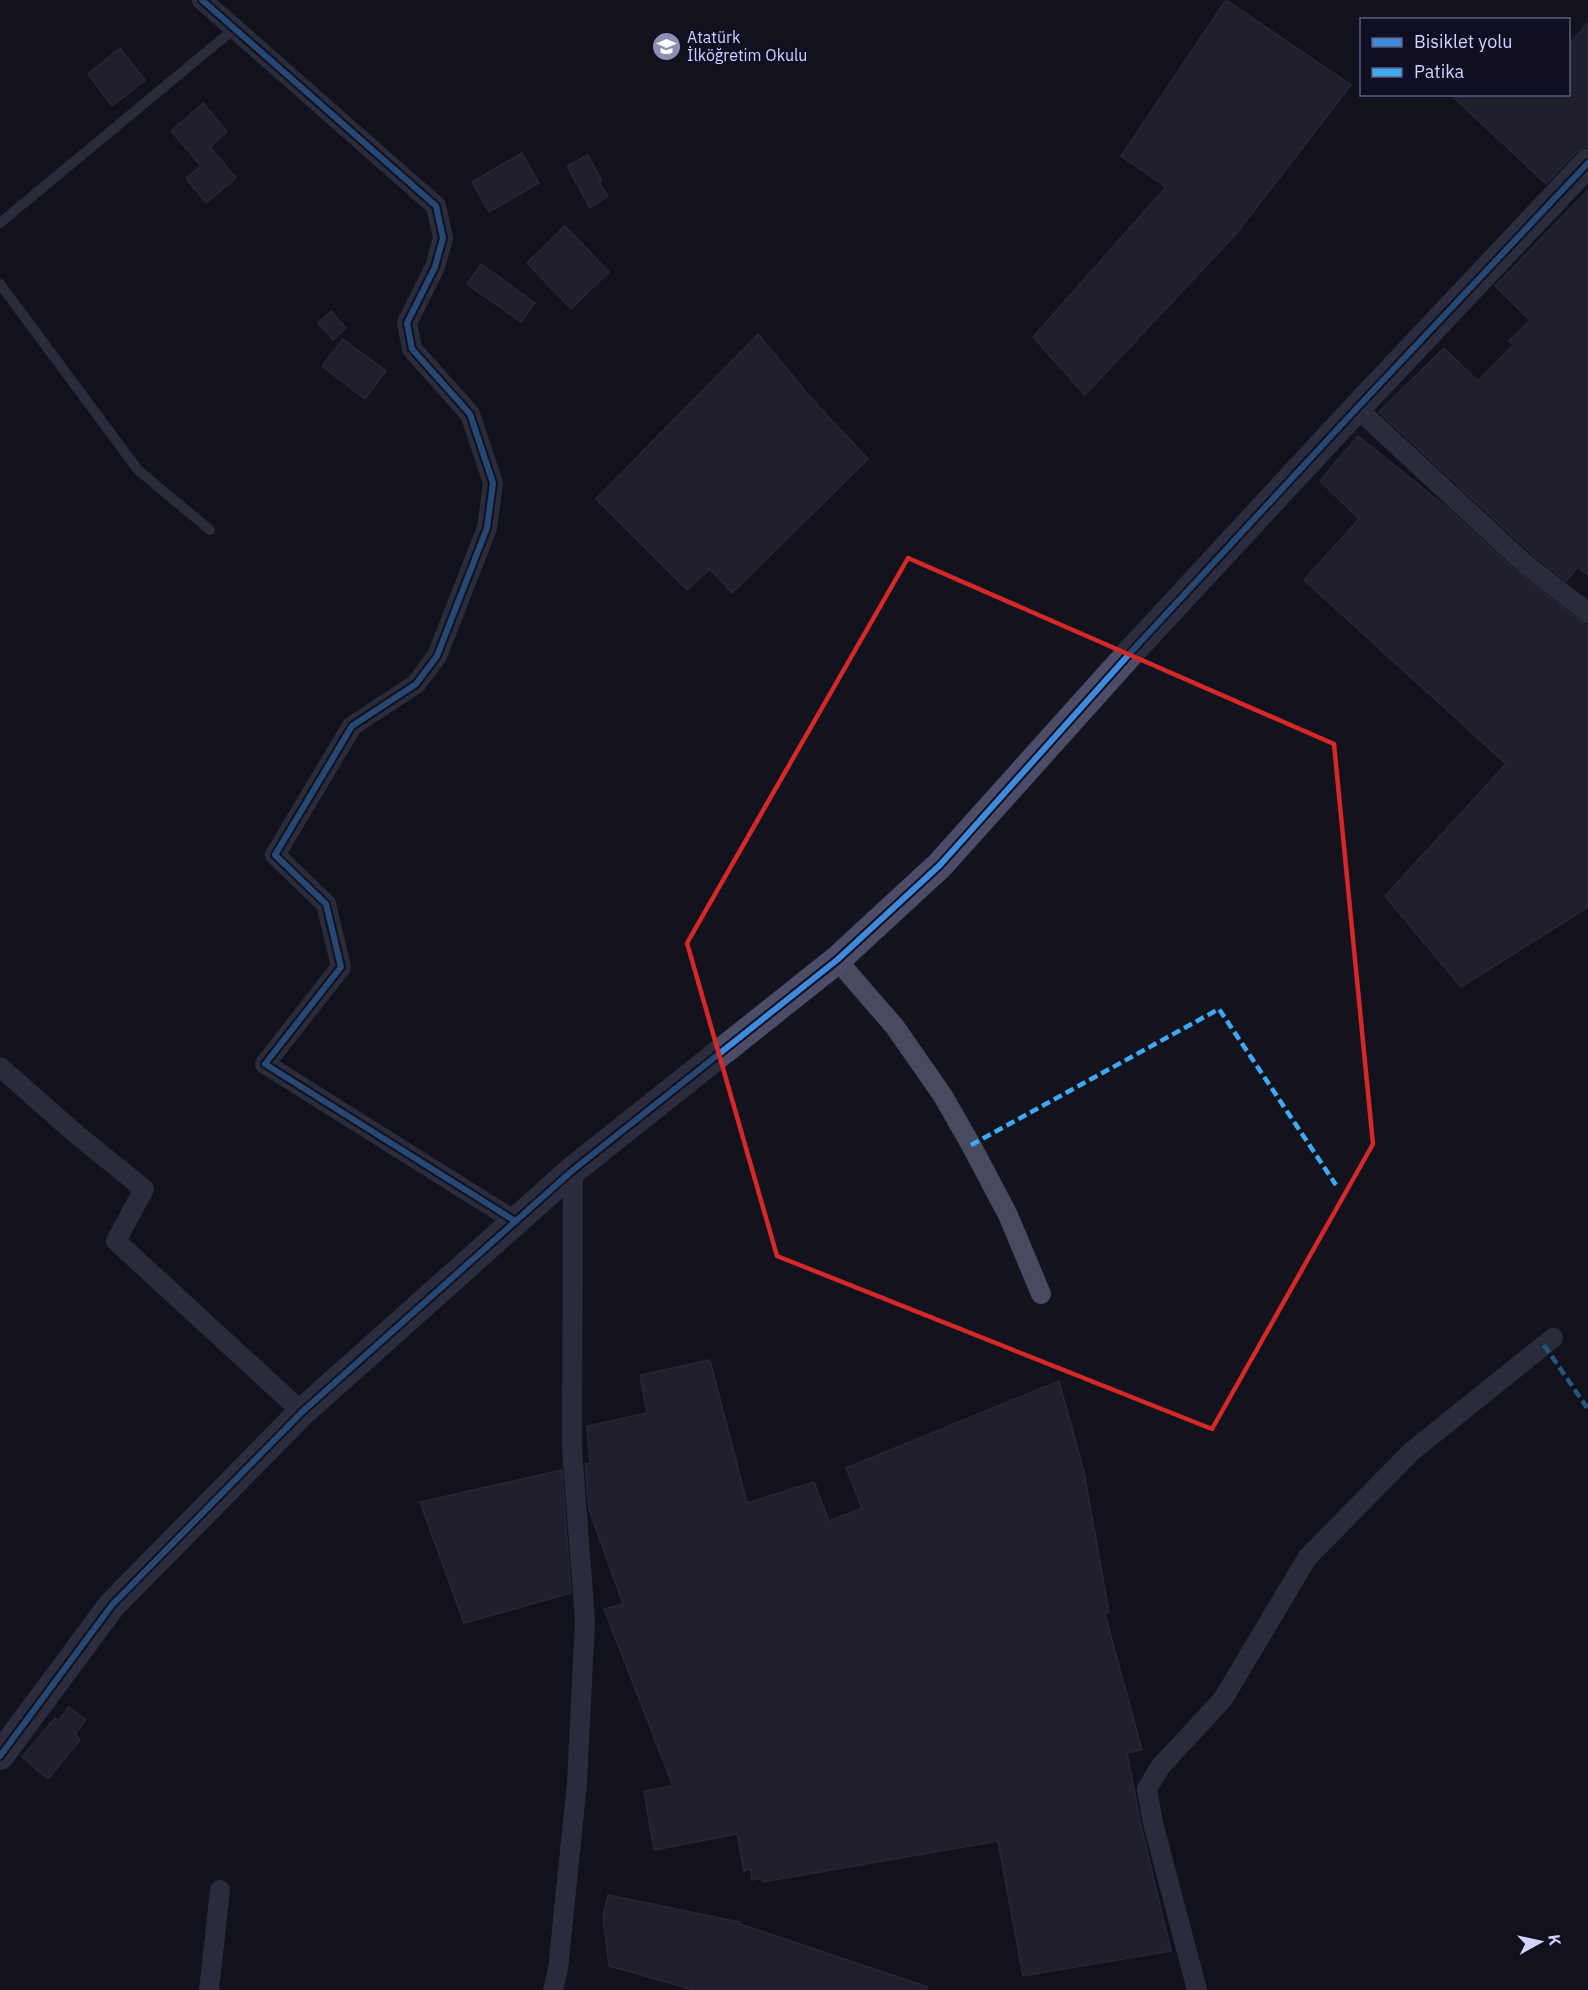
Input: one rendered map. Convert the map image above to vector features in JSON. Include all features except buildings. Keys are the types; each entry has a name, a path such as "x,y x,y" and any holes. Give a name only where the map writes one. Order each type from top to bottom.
{"street":[{"path":"202,0 436,206 443,238 435,267 407,324 412,349 470,414 494,483 487,528 437,656 416,684 352,726 275,855 326,904 341,967 265,1064 515,1221"},
{"path":"0,1756 112,1605 302,1412 573,1170 837,960 940,865 1132,651 1588,163"},
{"path":"1357,408 1524,563 1588,613"},
{"path":"837,960 895,1027 943,1096 1008,1215 1041,1294"},
{"path":"0,1067 76,1134 144,1189 116,1241 302,1412"},
{"path":"553,1990 558,1969 577,1783 585,1621 572,1448 573,1170"},
{"path":"1197,1990 1153,1823 1147,1789 1160,1767 1223,1699 1307,1558 1411,1452 1553,1338"},
{"path":"209,1990 220,1890"}],"lane":[{"path":"0,223 234,29"},
{"path":"0,284 138,470 210,530"}],"highlighted area":[{"path":"908,558 1334,744 1373,1144 1212,1429 777,1256 687,943"}],"marked path":[{"path":"971,1145 1219,1009 1336,1185"},
{"path":"1544,1345 1588,1409"}],"cycle path":[{"path":"202,0 436,206 443,238 435,267 407,323 412,349 470,414 493,483 487,528 437,656 416,684 352,726 275,855 326,904 341,967 265,1064 515,1221"},
{"path":"0,1756 112,1605 302,1412 573,1170 837,960 940,865 1132,651 1588,163"}],"place":[{"name":"Atatürk İlköğretim Okulu","path":"666,46"}]}
